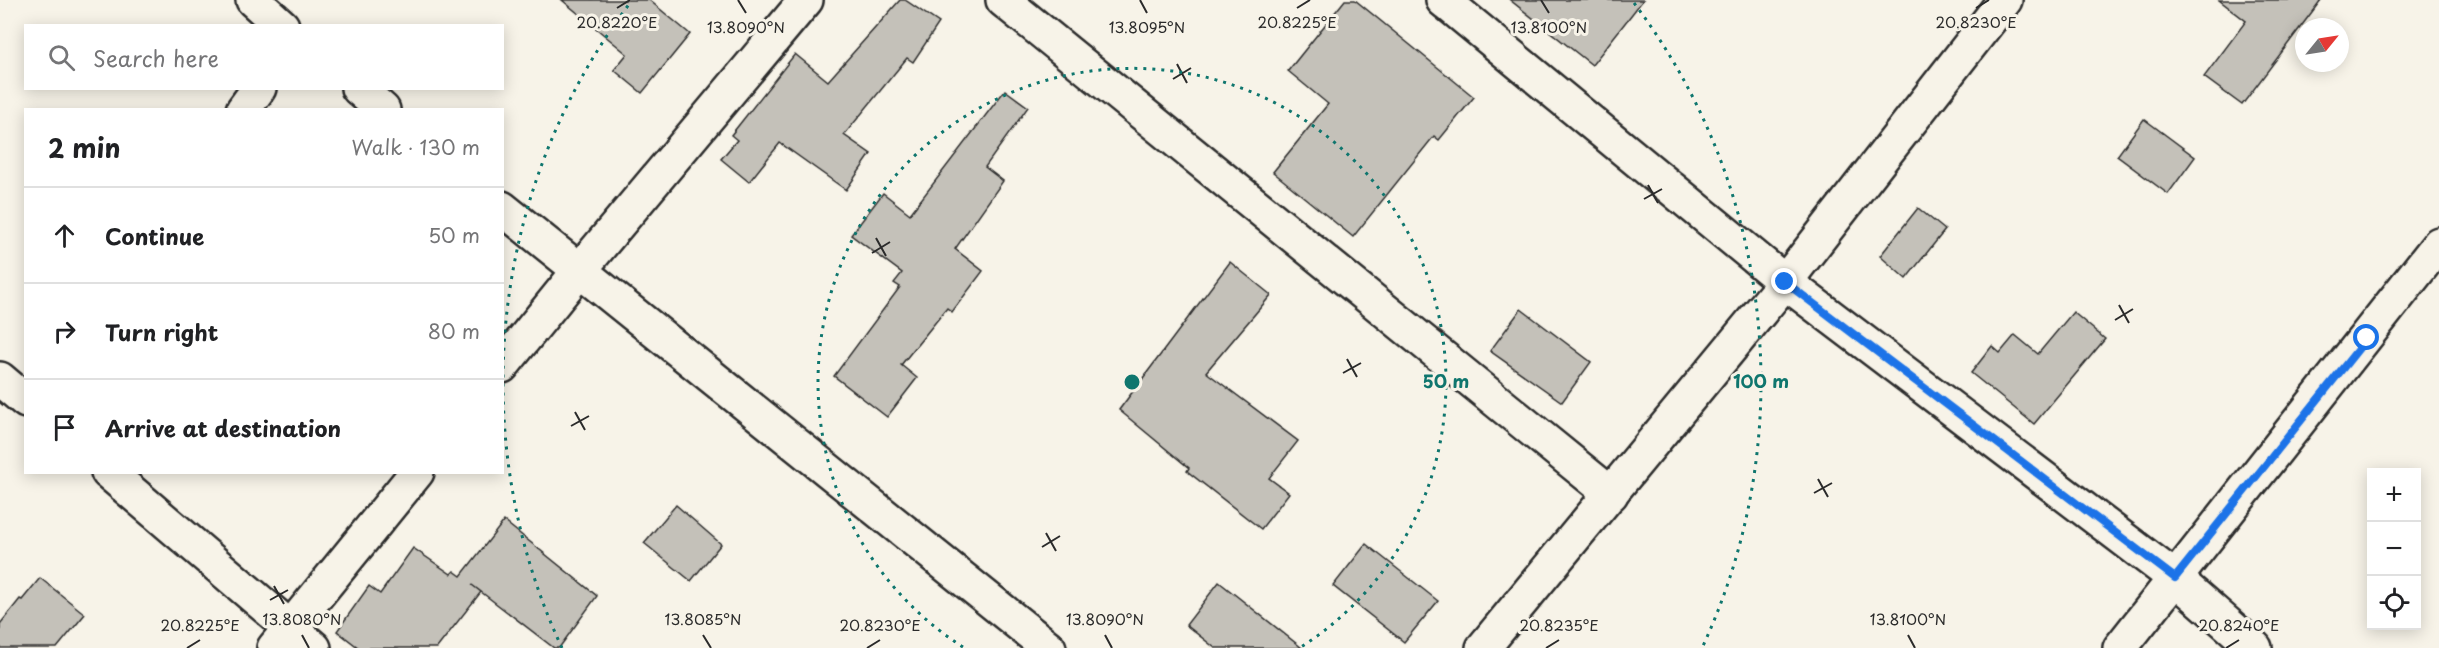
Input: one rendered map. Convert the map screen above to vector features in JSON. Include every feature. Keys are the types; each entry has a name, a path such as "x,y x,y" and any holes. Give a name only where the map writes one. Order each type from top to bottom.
{"street":[{"path":"253,0 280,24"},
{"path":"504,364 806,0"},
{"path":"1003,0 1611,494"},
{"path":"1443,0 1785,282 2175,578 2255,648"},
{"path":"1490,645 1785,282 2005,0"},
{"path":"244,108 258,90"},
{"path":"360,90 381,108"},
{"path":"504,210 1049,648"},
{"path":"2121,648 2439,244"},
{"path":"110,474 293,642 416,474"}],"building":[{"path":"562,0 649,0 690,34 642,93 614,70 627,54"},
{"path":"900,0 905,0 939,23 913,62 907,58 844,135 871,154 846,190 780,143 749,182 721,159 737,140 731,135 795,54 828,81"},
{"path":"1345,0 1355,0 1474,97 1439,140 1434,136 1353,237 1273,172 1328,104 1288,71"},
{"path":"1510,0 1643,0 1592,65"},
{"path":"2219,0 2321,0 2307,18 2295,18 2295,35 2242,105 2204,77 2246,21"},
{"path":"1005,90 1028,107 985,167 1003,181 955,249 983,271 952,312 947,308 901,365 917,378 887,417 834,376 900,287 894,283 902,273 851,235 883,193 910,214"},
{"path":"2144,119 2195,157 2168,194 2117,156"},
{"path":"1918,208 1945,230 1906,279 1880,256"},
{"path":"1230,262 1271,295 1206,372 1298,441 1269,478 1289,493 1261,529 1187,471 1189,468 1119,410"},
{"path":"1521,309 1591,362 1562,402 1490,351"},
{"path":"2073,312 2105,339 2034,424 1971,373 1992,346 2000,353 2015,335 2038,354"},
{"path":"676,505 721,544 691,581 644,543"},
{"path":"504,521 597,596 559,648 554,648 472,585 481,592 437,648 359,648 337,631 369,586 380,594 413,548 451,574 454,571 461,576"},
{"path":"1366,544 1438,601 1404,642 1333,586"},
{"path":"40,578 85,614 57,648 0,648 0,624"},
{"path":"1219,582 1302,648 1215,648 1186,625"}],"route":[{"path":"1785,282 2175,578 2367,338"}]}
